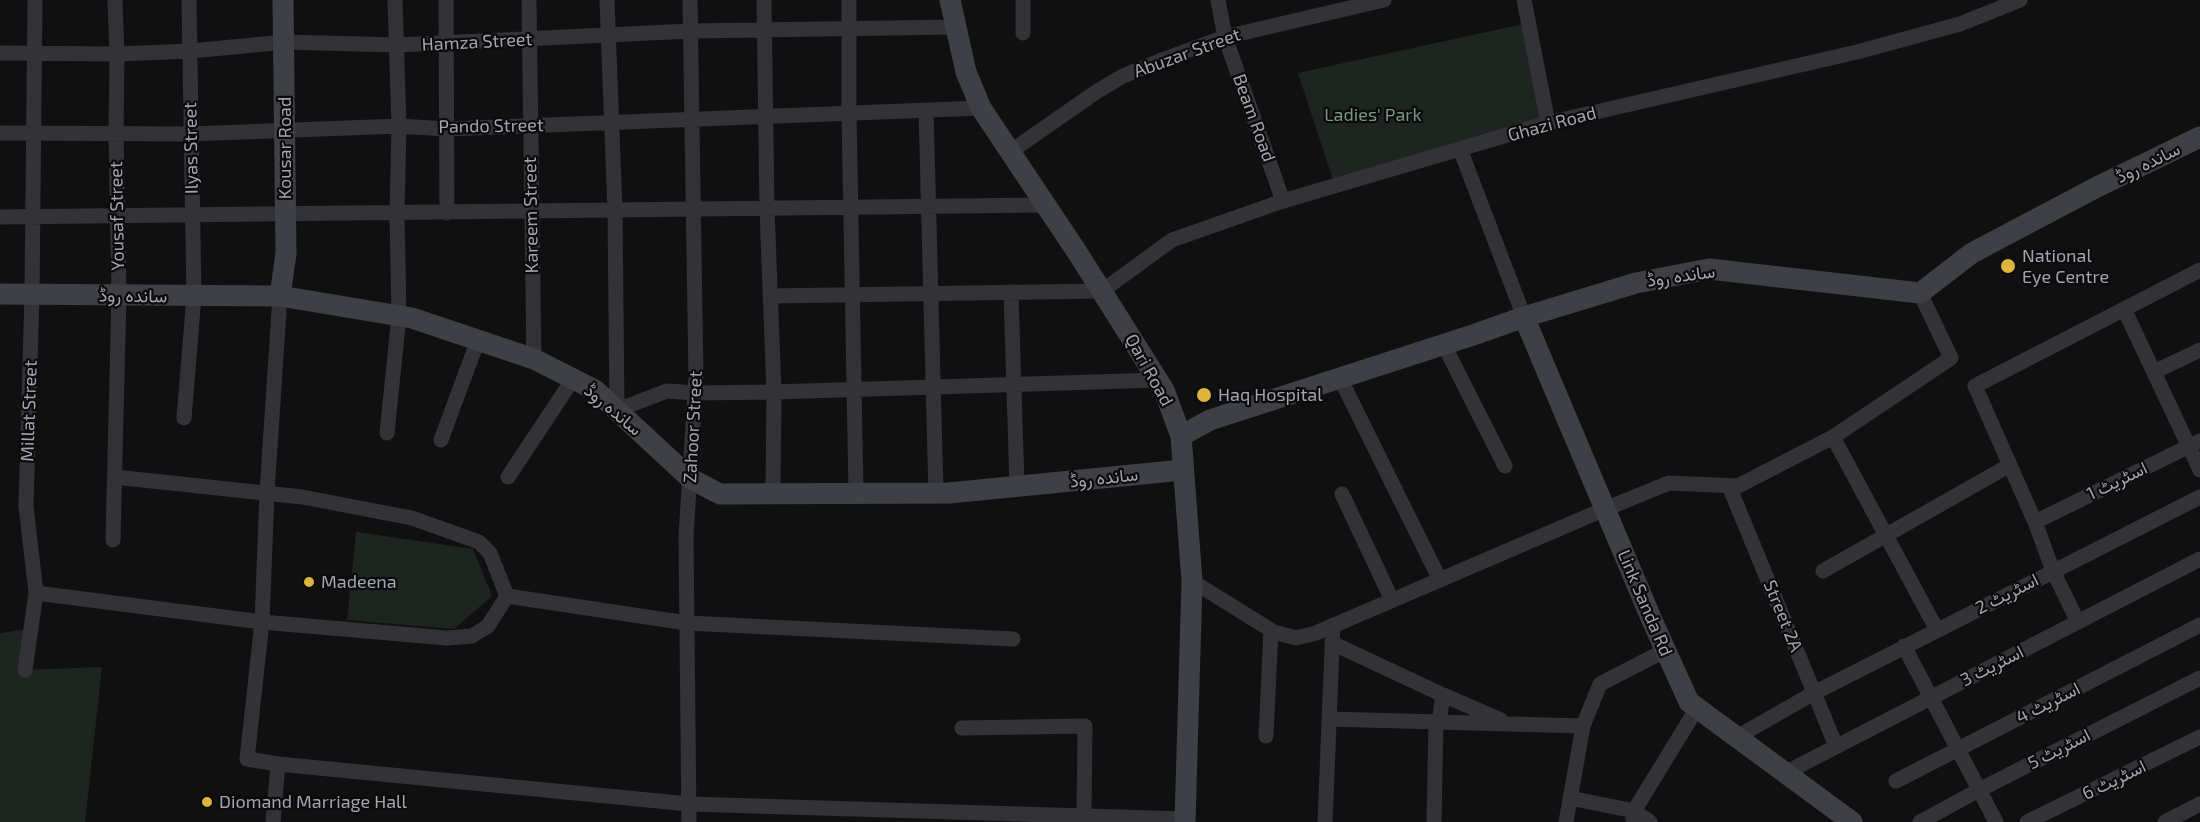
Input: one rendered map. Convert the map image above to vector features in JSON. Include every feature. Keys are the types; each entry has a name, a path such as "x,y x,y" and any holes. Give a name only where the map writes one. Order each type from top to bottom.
{"main road":[{"name":"Kousar Road","path":"280,296 285,253 286,131 283,0"},
{"name":"Qari Road","path":"950,0 966,72 981,108 1158,380 1181,436 1192,581 1185,820"},
{"name":"ساندہ روڈ","path":"1181,436 1210,420 1524,317 1636,283 1709,269 1920,292 1972,253 2097,187 2200,138"},
{"name":"ساندہ روڈ","path":"0,294 280,296 412,318 534,358 595,390 691,479 720,494 936,493 1183,470"},
{"name":"Link Sanda Rd","path":"1524,317 1689,702 1852,822"}],"street":[{"name":"Millat Street","path":"25,670 36,593 26,506 32,294 35,0"},
{"name":"Yousaf Street","path":"113,540 119,295 115,0"},
{"name":"Ilyas Street","path":"184,418 194,296 189,0"},
{"path":"387,433 399,316 397,213 399,126 395,0"},
{"path":"446,0 447,213"},
{"name":"Kareem Street","path":"529,0 534,358"},
{"path":"607,0 615,211 617,410 667,391 774,392 1158,380"},
{"name":"Zahoor Street","path":"689,822 686,536 696,393 690,119 690,0"},
{"path":"764,0 766,209 774,392 772,494"},
{"path":"849,0 850,208 856,494"},
{"path":"1023,0 1023,33"},
{"name":"Beam Road","path":"1218,0 1225,37 1283,201"},
{"name":"Abuzar Street","path":"1010,152 1123,76 1225,37 1384,0"},
{"path":"1524,0 1548,123"},
{"name":"Ghazi Road","path":"1102,291 1172,240 1283,201 1548,123 1857,52 1960,24 2020,0"},
{"name":"Hamza Street","path":"0,53 117,54 191,51 285,42 397,45 691,31 955,27"},
{"name":"Pando Street","path":"0,133 191,134 399,126 446,129 981,108"},
{"path":"926,110 936,493"},
{"path":"1460,149 1524,317"},
{"path":"0,217 1046,206"},
{"path":"2078,622 2053,571 2035,522 1975,386 2200,270"},
{"path":"770,296 1102,291"},
{"path":"1011,292 1017,486"},
{"path":"1192,581 1271,630 1296,638 1333,625 1669,483 1738,486 1833,437 1950,358 1920,292"},
{"path":"280,296 267,492 262,622 247,759 278,764 689,804 868,816 1084,815 1185,820"},
{"path":"2125,310 2154,372 2194,444 2200,470"},
{"path":"441,440 478,340"},
{"path":"1444,345 1505,465"},
{"path":"2154,372 2200,351"},
{"path":"1340,378 1440,580"},
{"path":"508,477 573,379"},
{"path":"1833,437 1937,630"},
{"name":"اسٹریٹ 1","path":"2035,522 2194,444"},
{"path":"1823,571 2010,465"},
{"path":"115,477 302,496 412,518 479,542 490,553 507,596"},
{"name":"Street 2A","path":"1729,486 1836,746"},
{"path":"1342,494 1392,600"},
{"name":"اسٹریٹ 2","path":"1737,737 1814,693 2200,497"},
{"name":"اسٹریٹ 3","path":"1785,773 2200,559"},
{"path":"36,593 262,622 447,638 472,636 488,626 507,596"},
{"path":"507,596 687,622 1013,639"},
{"path":"1325,822 1333,625"},
{"name":"اسٹریٹ 4","path":"1896,781 2200,625"},
{"path":"1266,736 1271,630"},
{"path":"1332,643 1443,695 1512,724"},
{"path":"1905,646 1996,822"},
{"path":"1566,822 1583,726 1600,684 1666,650"},
{"name":"اسٹریٹ 5","path":"1920,822 2200,678"},
{"path":"1434,822 1438,722 1443,695"},
{"path":"1633,817 1697,708"},
{"path":"1329,719 1583,726"},
{"path":"962,728 1085,726 1084,815"},
{"name":"اسٹریٹ 6","path":"2027,822 2200,737"},
{"path":"273,822 278,764"},
{"path":"1570,798 1650,822"},
{"path":"2165,822 2200,804"}],"green space":[{"name":"Ladies' Park","path":"1528,23 1548,123 1335,186 1298,73"},
{"path":"356,532 473,549 492,596 454,629 347,620"},
{"path":"31,629 25,670 102,667 85,822 0,822 0,633"}],"place":[{"name":"National Eye Centre","path":"2008,266"},
{"name":"Haq Hospital","path":"1204,395"},
{"name":"Madeena","path":"309,582"},
{"name":"Diomand Marriage Hall","path":"207,802"}]}
